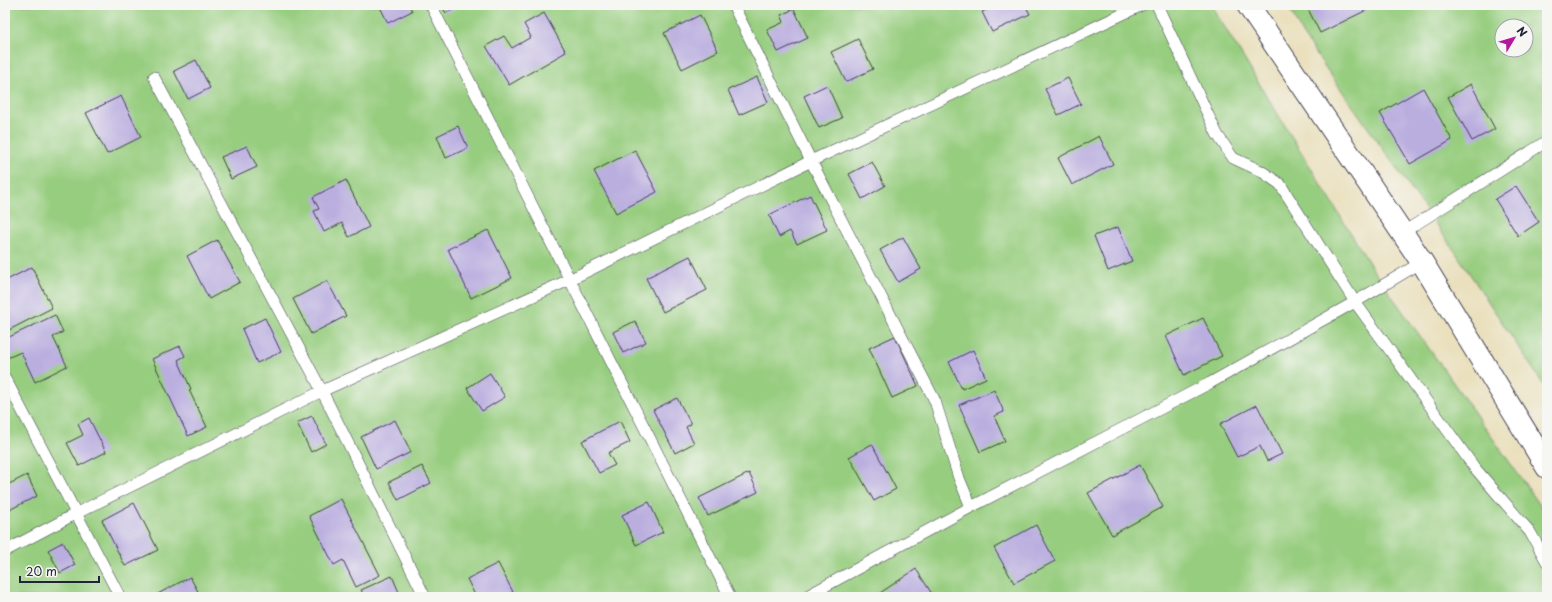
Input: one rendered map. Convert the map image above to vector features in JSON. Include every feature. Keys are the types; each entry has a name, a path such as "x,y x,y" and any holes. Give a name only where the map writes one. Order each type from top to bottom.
{"street":[{"path":"1248,5 1422,262 1547,467"}],"lane":[{"path":"431,5 730,597"},
{"path":"733,5 935,401 959,478 971,507"},
{"path":"5,551 77,513 322,392 569,280 811,160 1142,5"},
{"path":"1156,5 1217,134 1233,158 1261,171 1280,184 1356,302 1474,467 1530,532 1547,562"},
{"path":"154,77 322,392 425,597"},
{"path":"1402,233 1547,141"},
{"path":"805,597 971,507 1210,383 1356,302 1422,262"},
{"path":"5,378 120,597"}],"green space":[{"path":"5,5 1211,5 1374,271 1547,515 1547,597 5,597"},
{"path":"1288,5 1547,5 1547,390 1456,253 1302,34"}],"building":[{"path":"379,5 409,5 412,11 388,23"},
{"path":"441,5 462,5 446,13"},
{"path":"996,5 1025,5 1030,14 992,32 982,12"},
{"path":"1306,5 1377,5 1320,33"},
{"path":"794,9 808,38 778,52 767,30 784,22 781,15"},
{"path":"544,13 566,52 509,85 486,46 504,36 512,48 531,37 524,24"},
{"path":"700,15 718,51 682,69 664,33"},
{"path":"858,39 873,69 846,82 831,52"},
{"path":"196,60 210,88 188,99 174,71"},
{"path":"757,77 768,102 739,115 728,90"},
{"path":"1068,78 1081,104 1058,115 1045,89"},
{"path":"1471,84 1495,129 1472,141 1448,97"},
{"path":"827,85 842,118 819,128 804,96"},
{"path":"1423,88 1452,140 1410,164 1380,113"},
{"path":"121,96 141,137 107,154 86,113"},
{"path":"458,126 468,148 446,158 437,136"},
{"path":"1099,136 1113,164 1072,185 1058,158"},
{"path":"247,146 257,167 231,179 221,157"},
{"path":"635,150 657,192 616,213 594,171"},
{"path":"872,162 885,186 862,199 849,174"},
{"path":"346,180 369,227 349,237 342,223 324,232 314,211 319,209 313,197"},
{"path":"1516,186 1539,222 1518,236 1495,199"},
{"path":"810,195 827,230 797,244 790,231 779,237 769,215"},
{"path":"1118,227 1132,261 1108,271 1094,236"},
{"path":"488,230 512,278 471,298 448,249"},
{"path":"903,237 921,269 898,282 880,250"},
{"path":"217,240 240,282 209,299 187,256"},
{"path":"690,256 707,290 663,312 646,278"},
{"path":"32,267 52,308 5,332 5,281"},
{"path":"327,281 346,316 311,334 293,299"},
{"path":"55,315 63,332 53,337 67,366 35,382 21,352 5,359 5,339"},
{"path":"265,318 281,352 257,363 242,329"},
{"path":"1203,318 1222,356 1184,375 1166,336"},
{"path":"635,321 646,342 623,353 613,332"},
{"path":"895,336 918,386 892,398 869,348"},
{"path":"180,346 185,356 178,360 191,389 189,390 207,427 188,436 152,359"},
{"path":"973,350 986,378 962,389 949,362"},
{"path":"490,373 505,397 482,411 467,388"},
{"path":"994,390 1004,412 994,416 1005,441 980,452 959,405"},
{"path":"677,398 691,424 686,427 694,443 675,453 653,410"},
{"path":"1257,405 1282,454 1267,461 1260,446 1237,457 1220,424"},
{"path":"312,416 326,444 311,452 297,423"},
{"path":"89,418 106,452 79,466 67,443 83,435 78,424"},
{"path":"395,420 411,452 376,469 361,437"},
{"path":"620,421 630,442 608,453 615,465 599,473 582,441"},
{"path":"872,444 896,489 874,501 849,457"},
{"path":"1140,465 1163,507 1112,535 1088,493"},
{"path":"422,466 431,483 398,500 389,482"},
{"path":"749,473 758,492 708,516 699,498"},
{"path":"27,475 37,496 11,509 5,496 5,486"},
{"path":"341,499 380,575 356,587 343,560 334,565 309,516"},
{"path":"649,502 663,532 636,545 622,515"},
{"path":"134,503 158,550 125,566 102,520"},
{"path":"1036,525 1055,561 1014,583 994,548"},
{"path":"63,542 75,565 60,573 48,550"},
{"path":"498,563 513,592 503,597 476,597 467,579"},
{"path":"916,569 934,597 874,597"},
{"path":"392,576 401,597 365,597 361,590"},
{"path":"190,577 201,597 152,597"}]}
